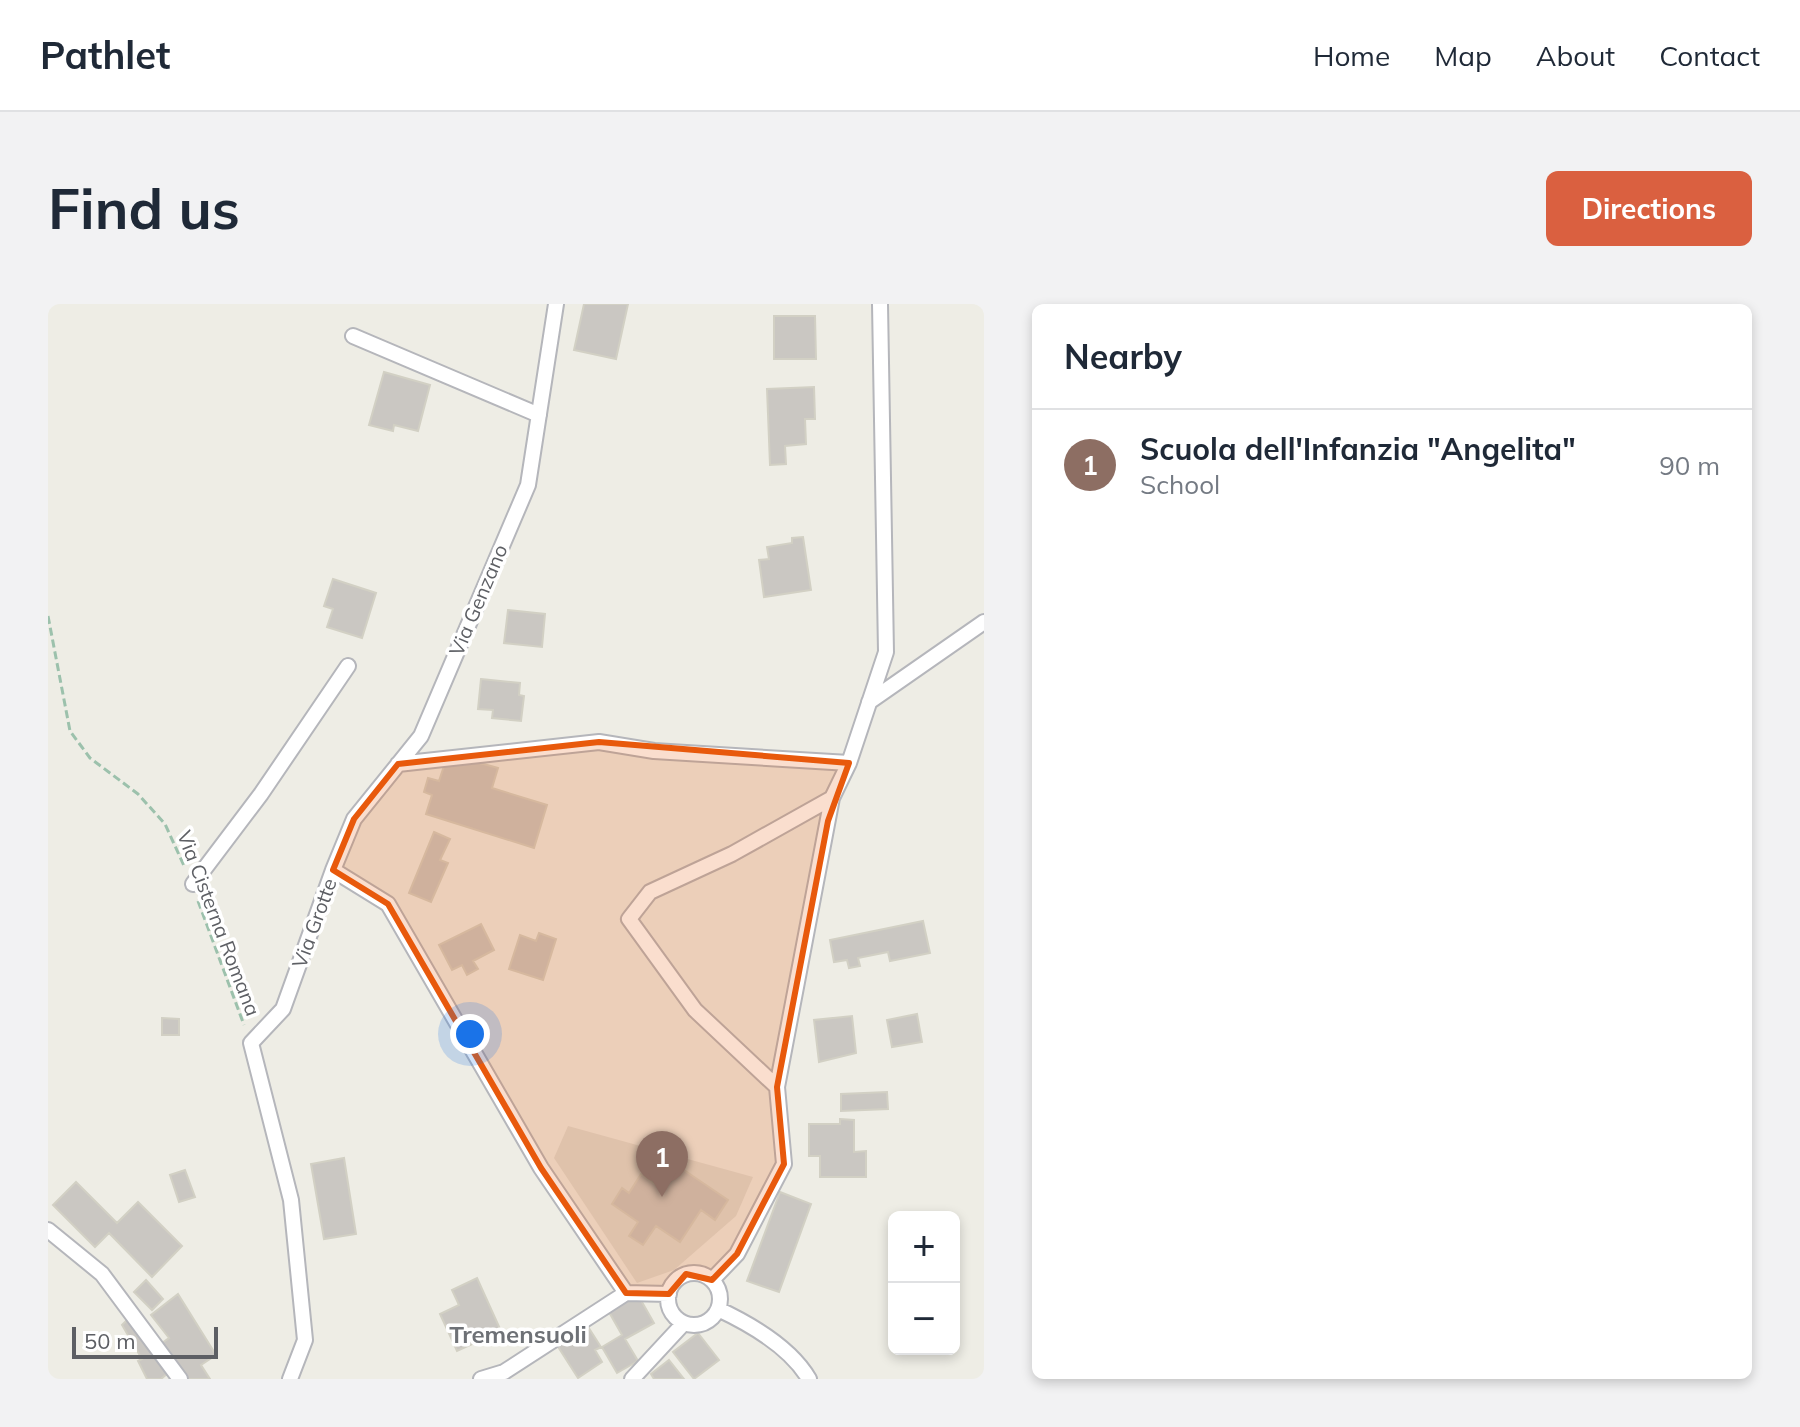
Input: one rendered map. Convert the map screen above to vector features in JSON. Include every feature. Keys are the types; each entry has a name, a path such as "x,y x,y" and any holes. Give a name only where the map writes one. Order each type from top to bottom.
{"street":[{"name":"Via Genzano","path":"333,870 354,819 421,736 528,485 556,304"},
{"path":"712,1280 737,1254 784,1164 777,1087 832,798 849,763 886,652 880,304"},
{"path":"353,336 539,415"},
{"path":"869,702 984,622"},
{"path":"193,884 261,794 348,666"},
{"path":"398,764 599,742 654,751 849,763"},
{"path":"777,1087 695,1010 629,919 650,892 732,854 832,798"},
{"name":"Via Grotte","path":"251,1043 283,1009 333,870 388,904 541,1168 626,1293"},
{"path":"251,1043 291,1200 305,1340 290,1379"},
{"path":"48,1230 102,1274 180,1379"},
{"path":"695,1273 712,1280 719,1293 718,1309 704,1323 684,1323 671,1311 669,1294 672,1285 686,1274 695,1273"},
{"path":"481,1379 504,1372 626,1293 669,1294"},
{"path":"718,1309 748,1323 802,1368 809,1379"},
{"path":"632,1379 684,1323"}],"path":[{"name":"Via Cisterna Romana","path":"48,616 70,731 90,758 138,794 165,824 193,884 251,1043"}],"highlighted area":[{"path":"599,742 849,763 828,821 777,1087 784,1164 737,1254 712,1280 686,1274 669,1294 626,1293 541,1168 388,904 333,870 354,819 398,764"}],"shaded area":[{"path":"568,1126 753,1177 736,1216 674,1270 637,1283 554,1158"}],"building":[{"path":"584,304 628,304 616,359 574,350"},
{"path":"774,316 815,316 816,359 774,359"},
{"path":"384,372 430,385 418,431 394,425 393,431 369,425"},
{"path":"814,387 815,419 805,419 806,444 785,446 786,464 770,465 767,389"},
{"path":"803,537 811,590 764,597 759,560 769,559 767,547 792,543 792,538"},
{"path":"333,579 376,593 362,638 327,627 333,609 324,606"},
{"path":"508,610 545,614 542,647 504,643"},
{"path":"481,679 520,683 519,695 524,696 521,721 492,718 493,710 478,709"},
{"path":"448,754 498,768 492,788 547,805 534,848 426,814 432,795 424,792 428,778 439,781"},
{"path":"434,832 450,839 440,860 448,863 431,902 409,893"},
{"path":"923,921 930,953 890,961 888,952 858,958 860,966 849,968 847,960 834,962 830,940"},
{"path":"481,924 494,950 473,961 478,969 467,975 462,965 452,970 439,945"},
{"path":"539,933 556,939 543,980 509,969 520,935 536,941"},
{"path":"917,1014 922,1042 892,1047 887,1020"},
{"path":"852,1016 856,1053 819,1062 814,1020"},
{"path":"162,1018 179,1019 179,1035 162,1035"},
{"path":"887,1092 888,1109 841,1111 841,1094"},
{"path":"840,1119 854,1120 854,1152 866,1151 866,1177 820,1177 820,1156 809,1156 809,1124 840,1124"},
{"path":"344,1158 356,1234 324,1239 311,1164"},
{"path":"675,1164 728,1200 715,1220 701,1210 680,1242 656,1226 643,1245 629,1236 638,1222 612,1204 622,1188 629,1193 641,1174 659,1187"},
{"path":"185,1170 195,1197 179,1202 170,1175"},
{"path":"76,1182 117,1223 138,1202 182,1246 152,1277 109,1233 95,1247 53,1205"},
{"path":"780,1192 811,1204 779,1292 747,1281"},
{"path":"477,1278 501,1331 457,1351 440,1314 459,1305 452,1290"},
{"path":"146,1280 163,1299 152,1310 134,1292"},
{"path":"178,1294 216,1355 201,1365 210,1379 185,1379 162,1343 169,1338 151,1315"},
{"path":"638,1295 654,1323 625,1339 638,1361 617,1373 602,1347 622,1335 609,1312"},
{"path":"129,1318 168,1373 161,1379 147,1379 138,1361 142,1359 122,1325"},
{"path":"585,1322 601,1347 595,1350 602,1362 578,1378 555,1342"},
{"path":"698,1333 719,1360 694,1379 673,1352"},
{"path":"669,1360 684,1379 654,1379 651,1374"}],"place":[{"name":"Scuola dell'Infanzia \"Angelita\"","path":"662,1197"}],"district":[{"name":"Tremensuoli","path":"518,1334"}]}
